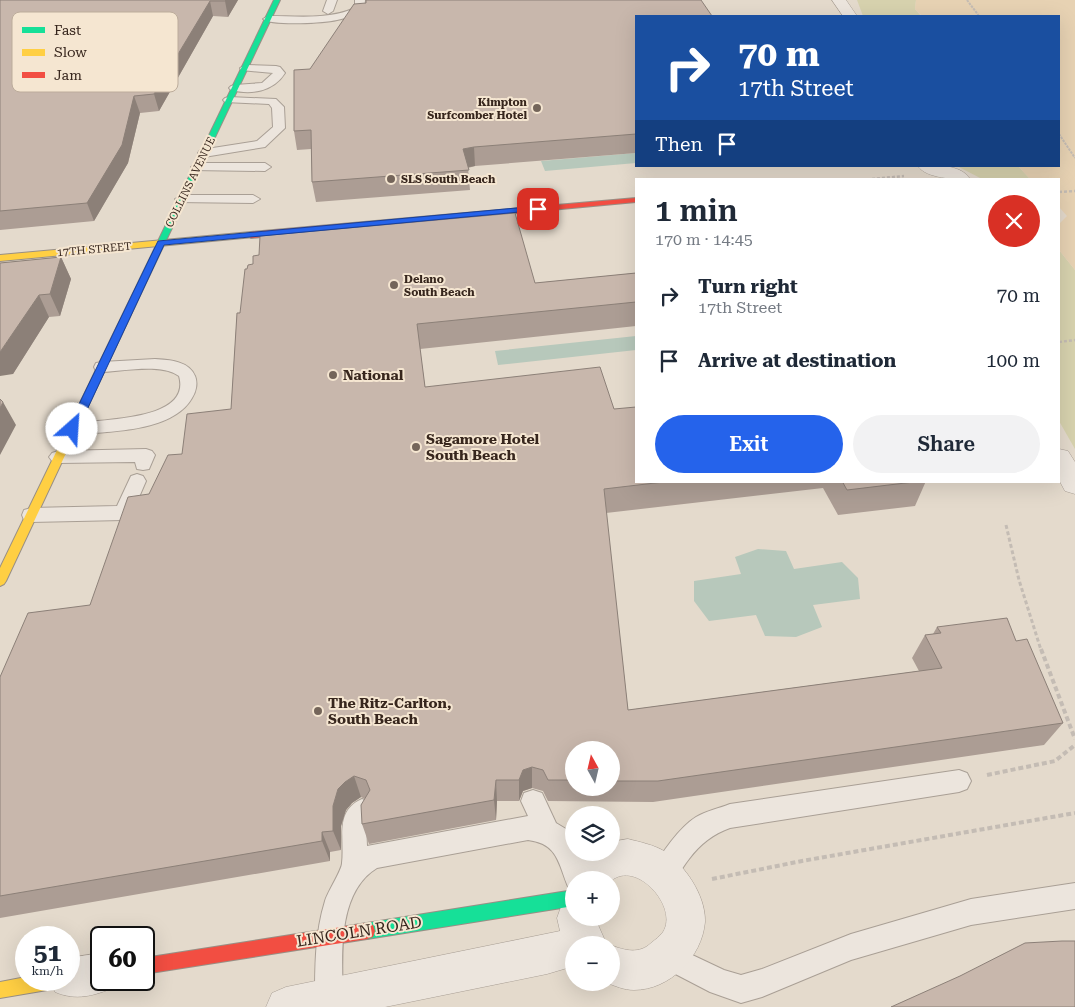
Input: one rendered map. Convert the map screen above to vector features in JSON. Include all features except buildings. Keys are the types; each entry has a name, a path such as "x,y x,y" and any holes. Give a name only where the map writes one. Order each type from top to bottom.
{"main road":[{"name":"COLLINS AVENUE","path":"0,581 277,0"},
{"name":"17TH STREET","path":"0,258 635,200"},
{"name":"LINCOLN ROAD","path":"155,964 565,899"},
{"path":"0,990 15,987"}],"street":[{"path":"839,0 849,15"},
{"path":"930,167 959,178"},
{"path":"1060,460 1075,484"},
{"path":"592,871 619,858 635,858 651,863 665,872 677,887 684,905 685,924 680,942 669,958 653,967 634,971 620,963"},
{"path":"286,1007 329,1000 565,949"}],"lane":[{"path":"328,11 332,0"},
{"path":"268,20 337,18 360,9 360,0"},
{"path":"234,88 269,86 280,73 276,69 245,68"},
{"path":"204,153 261,144 279,128 278,107 272,101 229,100"},
{"path":"197,167 265,167"},
{"path":"182,199 252,199"},
{"path":"72,429 143,420 160,415 174,408 186,394 189,384 188,376 182,369 175,366 102,367"},
{"path":"31,515 123,513 146,455 58,457"},
{"path":"665,872 681,849 705,825 730,816 959,781"},
{"path":"533,801 546,830"},
{"path":"355,868 354,822 362,811"},
{"path":"329,1000 330,936 342,888 355,868 373,856 528,828 546,830 563,842 574,871"},
{"path":"669,958 720,982 741,988 762,983 851,947 971,912 1075,896"}],"path":[{"path":"967,0 978,15"},
{"path":"1060,136 1075,158"},
{"path":"1060,192 1075,191"},
{"path":"1060,342 1075,340"},
{"path":"1006,525 1014,564 1041,654 1075,740"},
{"path":"959,781 1055,761 1075,744"},
{"path":"710,879 863,848 982,831 1075,813"}],"shaded area":[{"path":"857,0 916,0 915,9 920,15 863,15"},
{"path":"635,153 635,163 545,171 541,161"},
{"path":"959,167 1019,167 1029,178 980,178"},
{"path":"1060,251 1075,270 1075,449 1060,423"},
{"path":"635,336 635,350 498,365 495,351"},
{"path":"758,549 786,551 794,569 842,562 858,578 860,599 813,605 822,627 796,637 765,636 756,615 709,621 694,601 694,581 741,574 735,557"}],"sand":[{"path":"916,0 1075,0 1075,270 1060,251 1060,223 1067,216 1060,208 1060,178 1029,178 1019,167 1060,167 1060,15 921,15 915,9"}],"traffic: fast":[{"path":"140,287 277,0"},
{"path":"367,931 565,899"}],"traffic: slow":[{"path":"0,258 251,235"},
{"path":"0,581 140,287"},
{"path":"0,990 15,987"}],"traffic: jam":[{"path":"251,235 635,200"},
{"path":"155,964 367,931"}],"place":[{"name":"Kimpton Surfcomber Hotel","path":"537,108"},
{"name":"SLS South Beach","path":"391,179"},
{"name":"Delano South Beach","path":"394,285"},
{"name":"National","path":"333,375"},
{"name":"Sagamore Hotel South Beach","path":"416,447"},
{"name":"The Ritz-Carlton, South Beach","path":"318,711"}],"route":[{"path":"72,429 161,243 538,209"}]}
